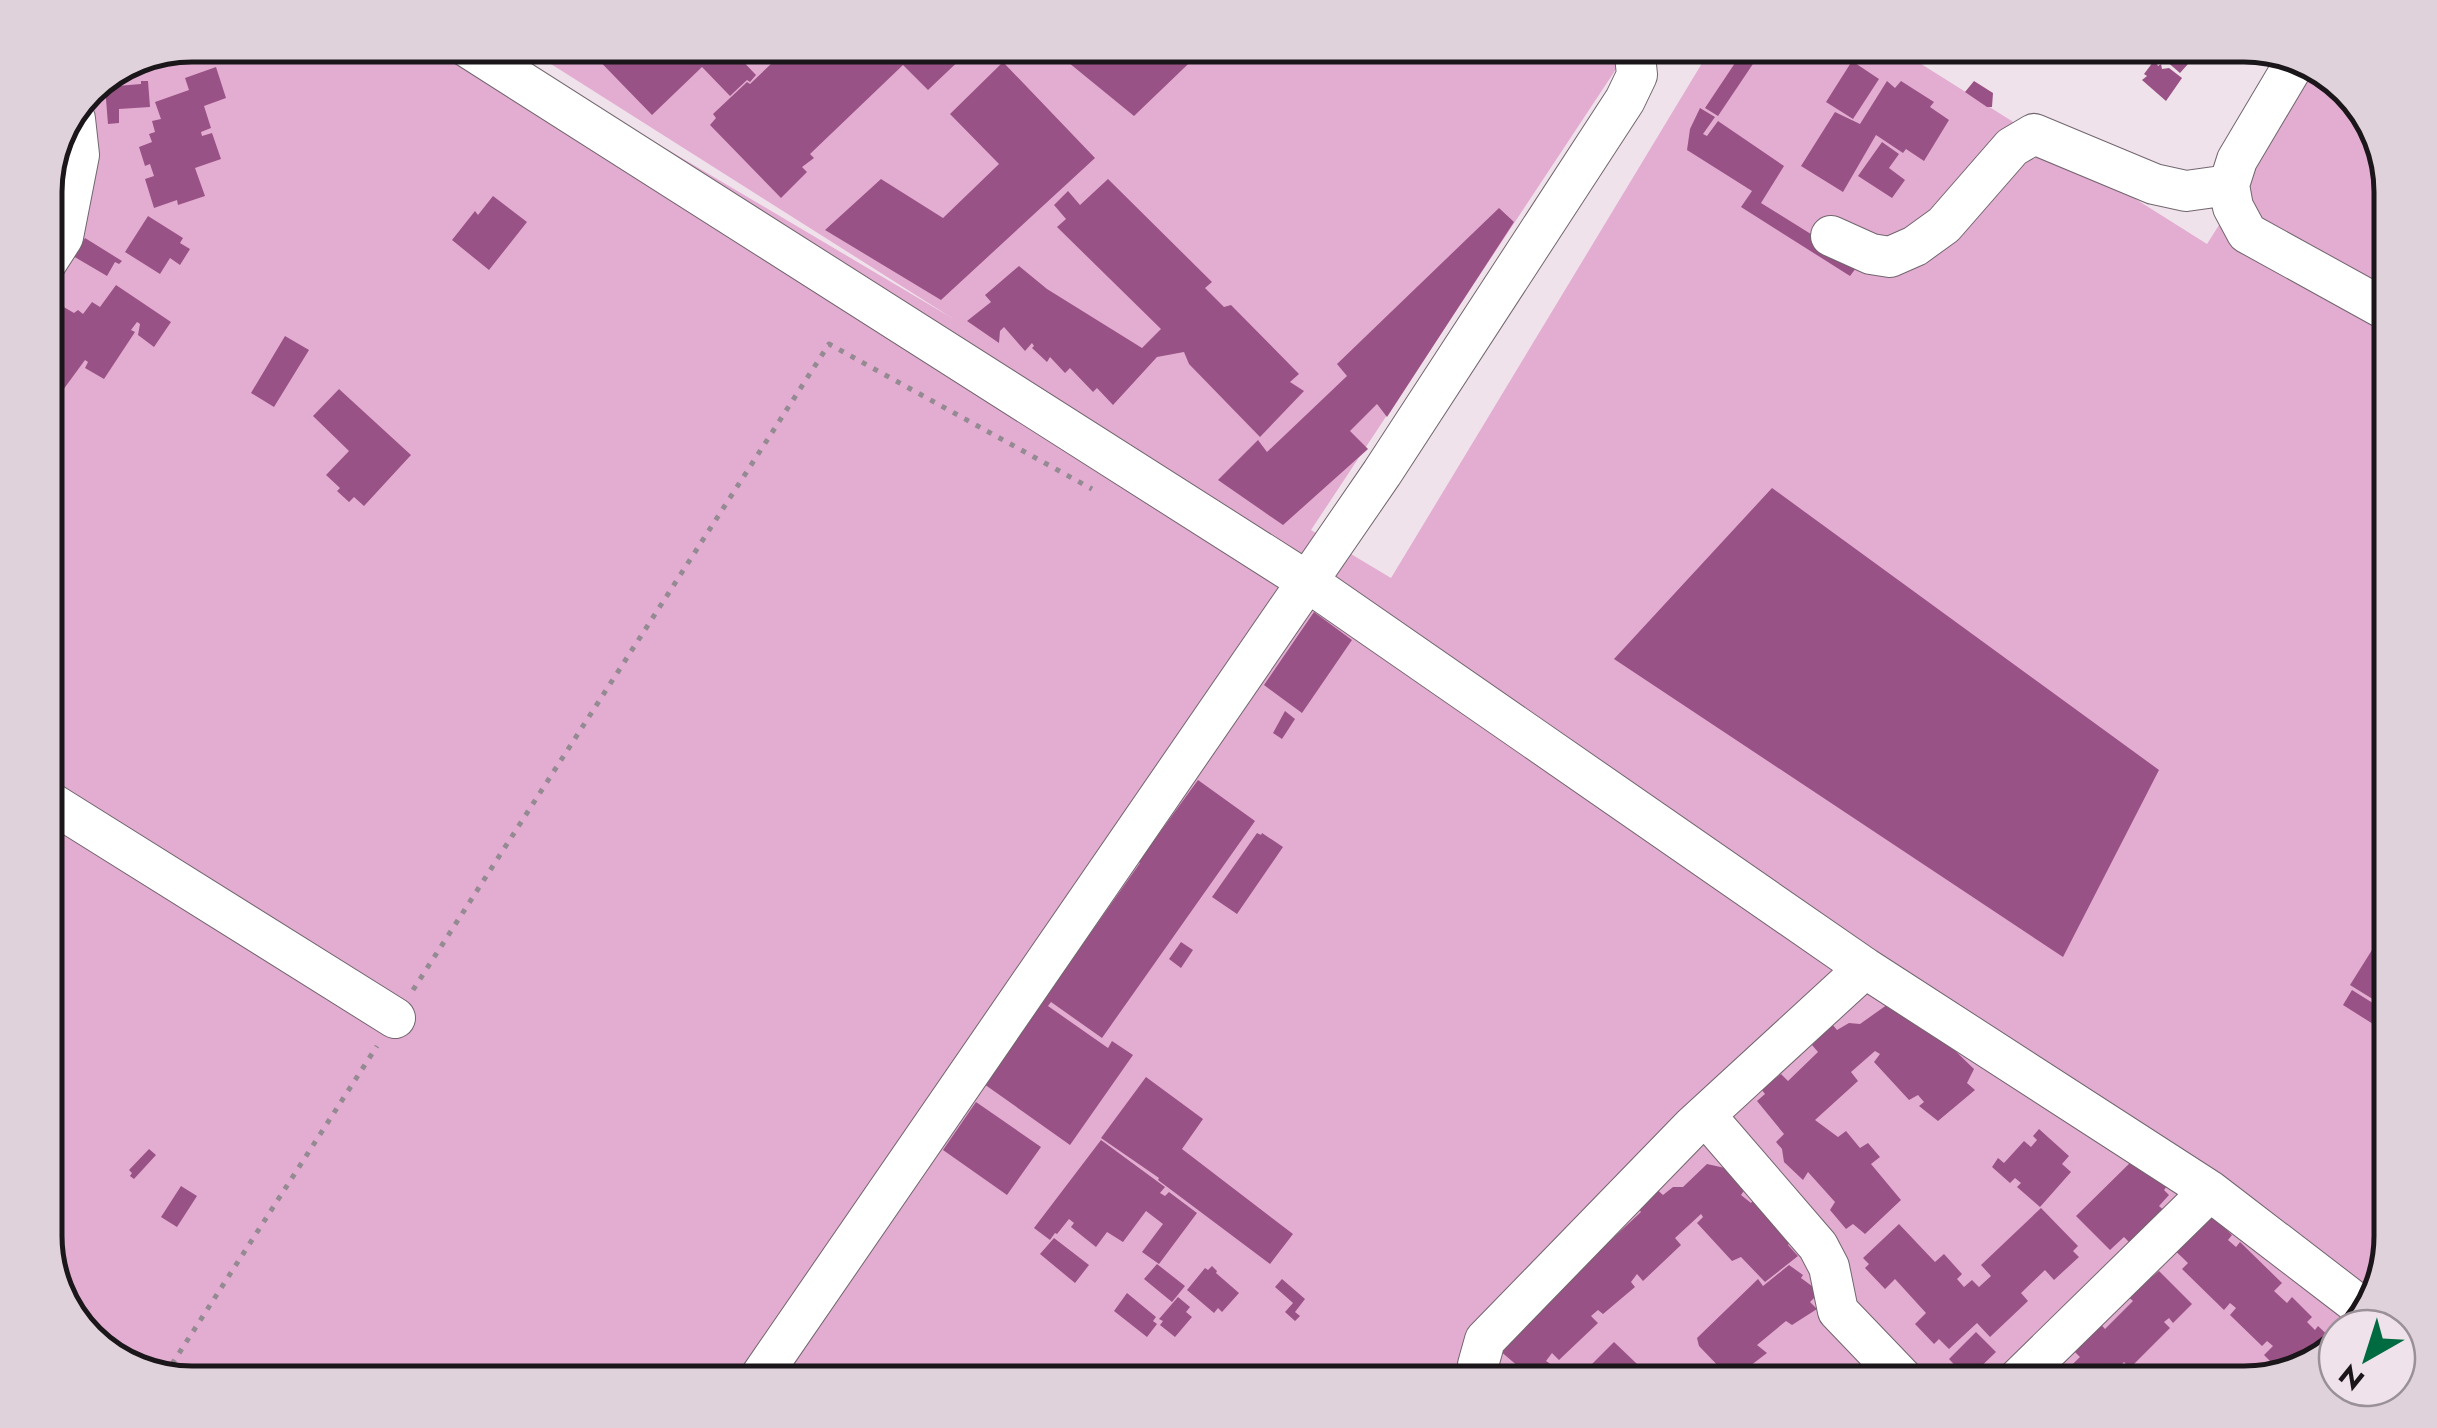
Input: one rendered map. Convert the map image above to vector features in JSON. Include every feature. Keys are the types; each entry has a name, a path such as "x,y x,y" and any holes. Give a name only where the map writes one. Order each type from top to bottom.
{"street":[{"path":"491,62 1308,582 1865,968 2210,1190 2355,1303"},
{"path":"768,1366 1382,473 1625,100 1638,75 1636,62"},
{"path":"2290,71 2237,160 2228,185 2233,207 2247,233 2374,303"},
{"path":"1831,236 1870,254 1890,257 1915,246 1944,225 2012,147 2034,134 2154,184 2186,190 2228,185"},
{"path":"63,237 79,154 76,135"},
{"path":"63,810 395,1018"},
{"path":"1478,1366 1485,1340 1705,1115 1865,968"},
{"path":"1705,1115 1818,1246 1829,1267 1838,1311 1891,1366"},
{"path":"2031,1366 2210,1190"}],"path":[{"path":"172,1363 829,344 1098,492"}],"shaded area":[{"path":"193,62 520,62 952,318 548,62 1621,62 1311,530 1391,578 1703,62 1918,62 2207,244 2240,192 2299,75 2324,89 2348,113 2365,143 2374,184 2374,1235 2370,1269 2352,1308 2317,1308 2317,1343 2294,1356 2244,1366 193,1366 143,1356 113,1339 84,1308 76,1293 63,1244 63,184 67,159 84,120 120,84 143,72"}],"building":[{"path":"601,62 744,62 756,75 730,96 702,67 652,115"},
{"path":"773,62 958,62 928,90 903,65 810,154 814,158 802,167 807,172 781,198 710,125 716,118 713,114 747,82 750,84"},
{"path":"1003,62 1095,158 941,300 825,230 881,179 943,218 999,164 950,114"},
{"path":"1068,62 1190,62 1134,116"},
{"path":"1736,62 1754,62 1718,116 1705,108"},
{"path":"1851,62 1879,79 1853,119 1826,102"},
{"path":"2153,62 2182,78 2166,101 2142,80"},
{"path":"2167,62 2190,62 2180,73"},
{"path":"216,67 226,98 204,106 211,128 201,132 202,136 212,133 221,159 195,168 205,196 154,208 145,179 154,176 150,164 145,166 139,147 152,142 152,121 161,119 155,102 189,90 185,78"},
{"path":"148,81 150,107 119,109 119,123 108,124 106,97 118,86"},
{"path":"1887,81 1895,88 1901,81 1934,102 1930,107 1949,120 1924,161 1876,135 1843,192 1801,166 1835,112 1860,124"},
{"path":"1974,81 1993,93 1992,107 1965,92"},
{"path":"1700,108 1715,117 1703,134 1707,136 1718,121 1784,166 1761,203 1859,264 1850,276 1741,207 1752,191 1687,150 1690,129"},
{"path":"1882,142 1899,154 1889,168 1905,180 1892,198 1858,176"},
{"path":"1108,179 1212,282 1205,288 1224,307 1231,305 1299,374 1290,382 1304,391 1260,437 1189,364 1184,352 1157,357 1113,405 1097,388 1093,392 1070,368 1065,373 1050,357 1047,362 1032,348 1032,343 1025,351 1004,327 999,343 967,321 991,302 985,295 1019,266 1047,289 1142,348 1161,329 1057,227 1066,219 1054,205 1068,191 1080,205"},
{"path":"493,196 527,222 489,270 452,240"},
{"path":"1499,208 1514,222 1387,417 1377,404 1350,431 1368,449 1283,525 1218,480 1258,440 1267,452 1347,376 1337,364"},
{"path":"148,216 183,238 180,243 190,249 180,265 170,258 160,274 125,252"},
{"path":"85,238 122,261 115,262 107,276 73,256"},
{"path":"116,285 171,322 154,347 138,335 137,322 131,330 135,332 104,379 85,368 85,360 63,390 63,307 83,314 92,302 100,307"},
{"path":"285,336 309,350 274,407 251,393"},
{"path":"339,389 411,455 364,506 354,497 349,502 326,475 349,451 313,416"},
{"path":"1772,488 2159,770 2063,957 1614,659"},
{"path":"1314,612 1352,640 1302,713 1264,685"},
{"path":"1285,711 1295,719 1282,739 1273,733"},
{"path":"1198,780 1255,821 1102,1038 1051,1002 1048,1006 1108,1048 1112,1041 1133,1055 1070,1145 984,1084 1140,863 1133,858 1141,846 1147,850"},
{"path":"1257,833 1283,847 1237,914 1212,897"},
{"path":"1181,942 1193,950 1181,968 1169,959"},
{"path":"2374,947 2374,1000 2350,985"},
{"path":"2352,990 2374,1004 2374,1025 2343,1005"},
{"path":"1891,1002 1909,1006 1974,1069 1967,1083 1975,1090 1938,1121 1919,1106 1924,1102 1918,1095 1909,1100 1874,1062 1880,1054 1875,1051 1851,1072 1858,1081 1815,1120 1838,1137 1846,1131 1860,1148 1868,1143 1880,1157 1871,1164 1901,1200 1865,1234 1853,1224 1846,1229 1830,1210 1835,1202 1808,1172 1803,1180 1784,1162 1776,1142 1784,1134 1757,1101 1765,1094 1761,1089 1781,1074 1788,1081 1818,1052 1812,1045 1832,1024 1837,1030 1849,1023 1860,1024"},
{"path":"1146,1077 1203,1119 1182,1149 1293,1234 1270,1264 1101,1138"},
{"path":"976,1102 1041,1147 1007,1195 943,1150"},
{"path":"2039,1129 2069,1156 2062,1164 2071,1172 2040,1207 2017,1187 2021,1183 2015,1178 2010,1183 1992,1167 1998,1158 2004,1163 2024,1141 2031,1147"},
{"path":"1101,1140 1165,1187 1160,1193 1165,1196 1169,1192 1197,1213 1159,1264 1142,1252 1163,1224 1146,1211 1123,1242 1107,1232 1096,1247 1071,1227 1074,1223 1069,1219 1050,1240 1034,1228"},
{"path":"149,1149 156,1155 134,1179 129,1170"},
{"path":"2137,1156 2167,1186 2164,1190 2169,1195 2159,1206 2168,1214 2134,1247 2124,1237 2110,1250 2076,1216"},
{"path":"1707,1164 1734,1170 1748,1185 1741,1195 1751,1203 1758,1195 1794,1236 1788,1245 1798,1256 1765,1282 1741,1257 1732,1261 1697,1223 1703,1217 1701,1214 1675,1238 1681,1245 1643,1281 1637,1274 1631,1282 1635,1287 1603,1314 1598,1310 1591,1316 1598,1323 1559,1360 1552,1353 1546,1361 1551,1366 1518,1366 1499,1350 1608,1234 1613,1238 1641,1212 1637,1206 1654,1187 1663,1195 1673,1187 1683,1187"},
{"path":"181,1186 197,1196 177,1227 161,1217"},
{"path":"2200,1205 2232,1235 2228,1240 2236,1247 2240,1242 2282,1283 2274,1291 2287,1303 2292,1297 2312,1317 2307,1322 2315,1330 2317,1327 2317,1343 2294,1356 2271,1362 2264,1355 2273,1346 2267,1341 2262,1346 2230,1315 2236,1308 2230,1303 2224,1310 2182,1269 2188,1263 2165,1241"},
{"path":"2041,1208 2078,1246 2073,1251 2079,1257 2054,1280 2045,1270 2021,1293 2028,1301 1990,1337 1977,1323 1949,1349 1939,1339 1934,1344 1915,1324 1926,1313 1895,1279 1885,1289 1865,1268 1869,1264 1863,1258 1899,1224 1935,1262 1944,1254 1962,1274 1957,1279 1964,1287 1972,1280 1979,1287 1991,1276 1981,1265"},
{"path":"1054,1238 1089,1265 1075,1283 1040,1254"},
{"path":"1157,1264 1185,1286 1172,1302 1144,1279"},
{"path":"1789,1265 1820,1292 1810,1302 1817,1309 1792,1325 1786,1321 1757,1345 1767,1353 1750,1366 1718,1366 1699,1346 1697,1338 1758,1279 1763,1286"},
{"path":"1212,1266 1239,1293 1222,1312 1218,1308 1214,1313 1187,1290 1205,1268"},
{"path":"2147,1269 2153,1276 2159,1271 2192,1304 2173,1323 2169,1318 2164,1322 2170,1328 2132,1366 2124,1362 2120,1366 2071,1366 2080,1357 2069,1346 2096,1319 2105,1329 2133,1301 2123,1292"},
{"path":"1282,1279 1305,1299 1295,1312 1300,1316 1295,1321 1285,1312 1293,1303 1275,1287"},
{"path":"1127,1293 1156,1317 1153,1321 1157,1324 1147,1337 1114,1311"},
{"path":"1178,1297 1190,1307 1186,1312 1192,1317 1175,1337 1160,1325 1163,1321 1159,1319"},
{"path":"1976,1332 1996,1352 1981,1366 1956,1366 1949,1359"},
{"path":"1614,1342 1639,1366 1590,1366"}]}
